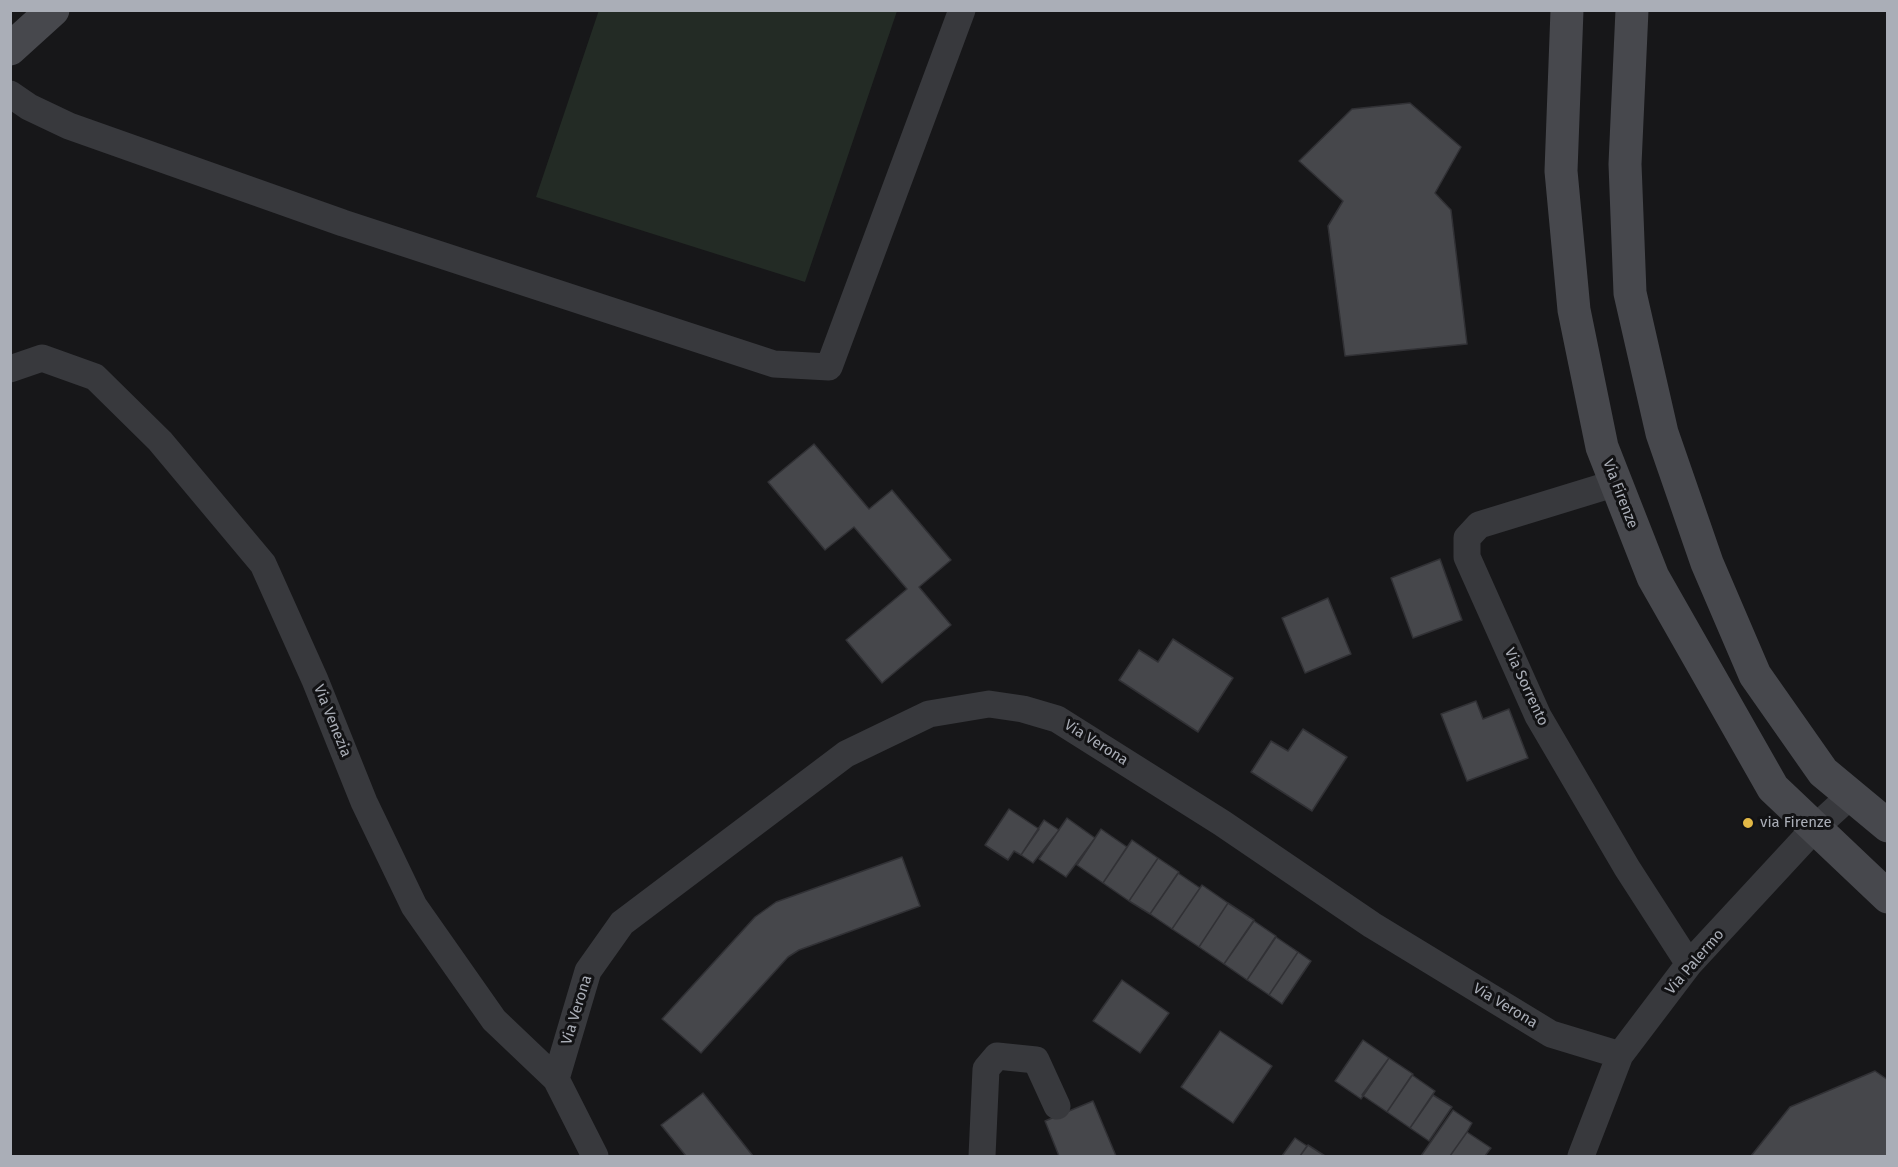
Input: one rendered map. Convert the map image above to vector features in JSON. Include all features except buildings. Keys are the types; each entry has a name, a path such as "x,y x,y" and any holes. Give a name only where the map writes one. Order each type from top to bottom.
{"street":[{"path":"10,49 53,10"},
{"path":"10,94 29,107 69,126 343,223 774,363 829,367 962,10"},
{"name":"Via Firenze","path":"1567,10 1561,171 1574,310 1602,447 1653,578 1773,788 1887,897"},
{"path":"1632,10 1625,164 1630,292 1662,433 1707,563 1755,675 1823,772 1887,826"},
{"name":"Via Venezia","path":"10,369 42,357 95,376 160,441 263,564 315,680 364,802 414,906 494,1020 556,1079 595,1156"},
{"name":"Via Sorrento","path":"1616,483 1479,525 1467,538 1467,557 1538,716 1627,868 1689,964"},
{"name":"Via Verona","path":"556,1079 588,971 622,923 846,754 929,714 989,704 1023,709 1057,719 1222,823 1372,925 1551,1034 1620,1055"},
{"name":"Via Palermo","path":"1581,1156 1620,1055 1689,964 1815,828 1851,795"},
{"path":"982,1156 986,1069 997,1056 1036,1060 1057,1106"}],"shaded area":[{"path":"599,10 897,11 805,282 536,197"}],"place":[{"name":"via Firenze","path":"1748,823"}]}
